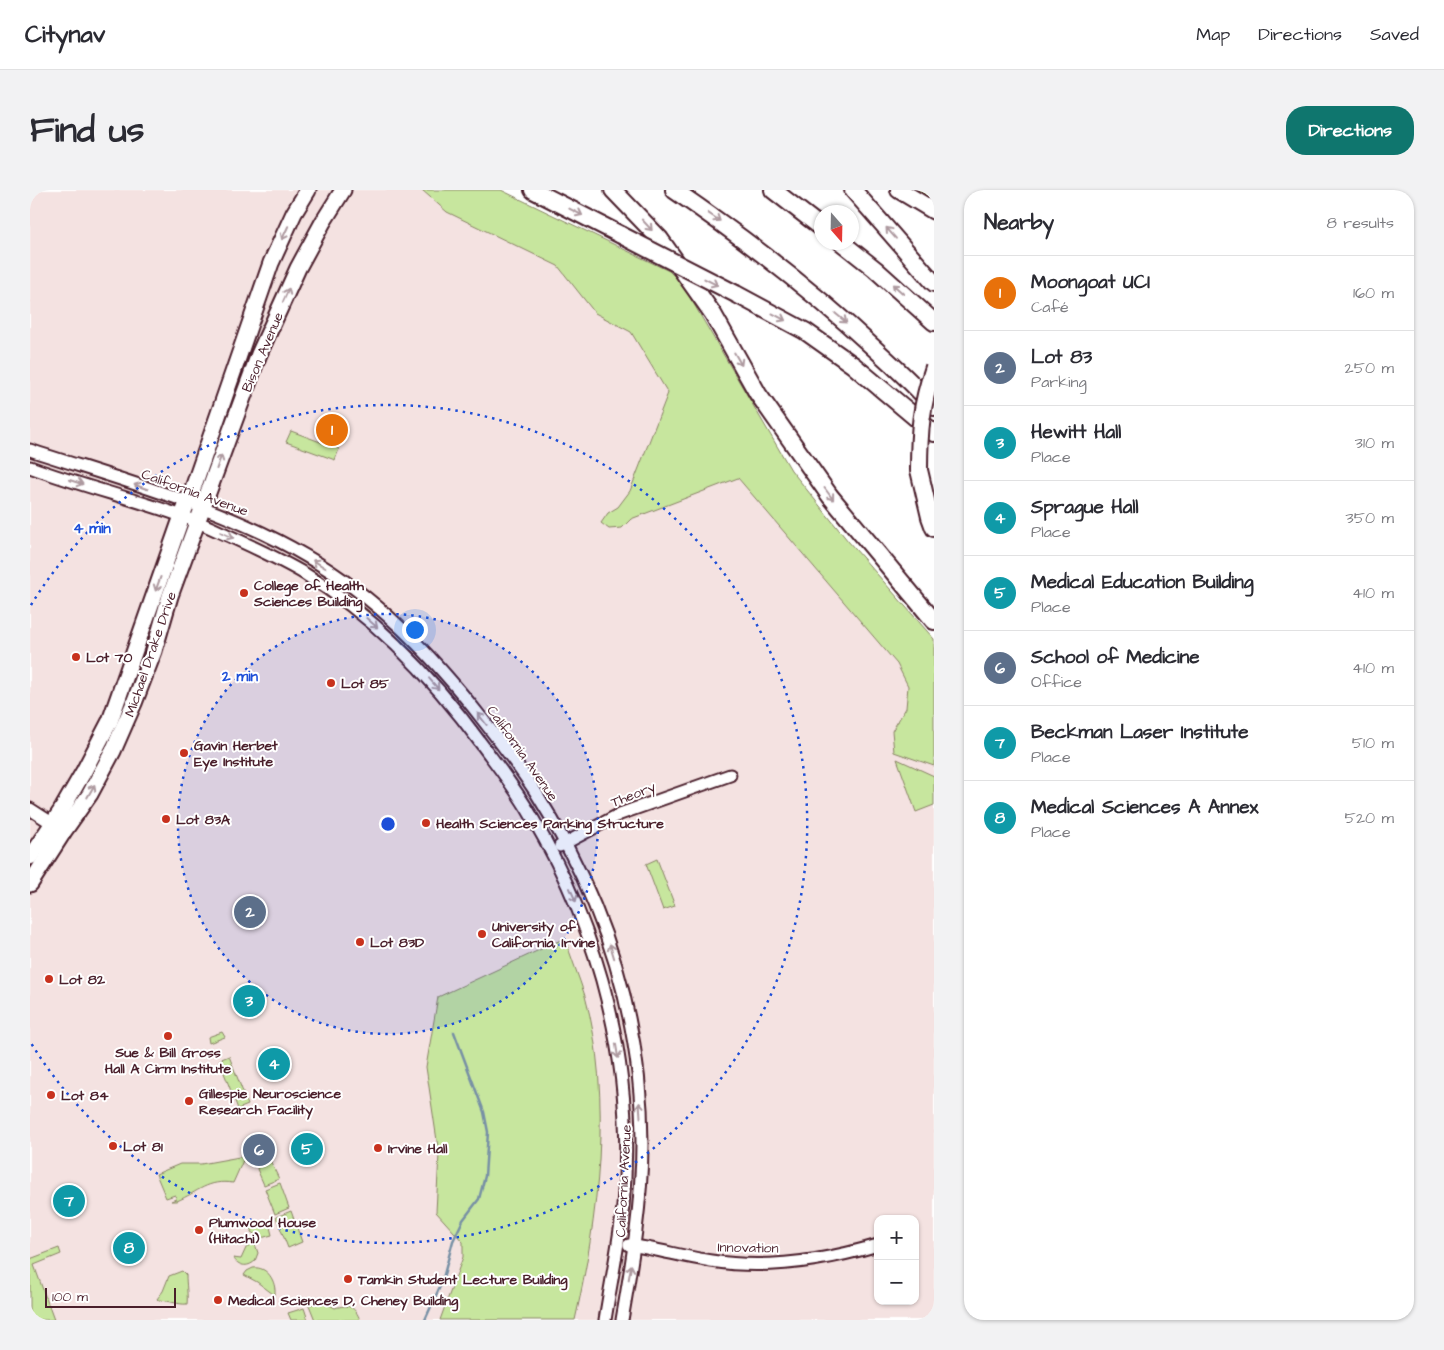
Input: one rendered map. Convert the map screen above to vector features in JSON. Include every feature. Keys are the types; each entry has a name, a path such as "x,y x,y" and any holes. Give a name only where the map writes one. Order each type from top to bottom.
{"highway":[{"path":"532,190 805,331 853,365 934,433"},
{"path":"613,190 660,239 713,314 758,394 830,496 934,621"},
{"path":"674,190 764,254 842,319 923,394 934,407"},
{"path":"773,190 814,222"},
{"path":"899,190 934,211"},
{"path":"854,191 934,283"},
{"path":"851,250 875,268 934,322"},
{"path":"934,367 926,391 919,430 919,470 934,528"}],"main road":[{"name":"Bison Avenue","path":"185,509 271,263 294,213 308,190"},
{"name":"Bison Avenue","path":"200,515 259,354 298,268 343,190"},
{"name":"Michael Drake Drive","path":"30,884 110,721 185,509"},
{"name":"Michael Drake Drive","path":"30,856 90,794 103,770 134,703 154,651 170,596 200,515"}],"street":[{"name":"California Avenue","path":"30,450 200,515 266,536 304,554 338,576 375,604 412,637 450,679 503,746 534,790 566,843 602,921 612,950 627,1007 632,1036 639,1091 642,1145 634,1246 622,1320"},
{"name":"California Avenue","path":"30,467 185,509"},
{"name":"California Avenue","path":"200,515 305,574 343,599 394,643 433,683 470,728 510,782 552,851 573,894 594,950 613,1025 622,1083 625,1138 623,1205 605,1320"},
{"name":"Theory","path":"552,851 620,814 730,775"},
{"path":"30,809 58,827"},
{"name":"Innovation","path":"617,1243 712,1261 774,1264 823,1259 874,1246"}],"shaded area":[{"name":"University of California, Irvine","path":"30,190 490,190 789,479 934,649 934,1320 30,1320"}],"green space":[{"path":"422,190 501,190 669,271 679,281 791,470 848,541 934,639 934,766 894,752 892,731 906,708 908,686 897,664 738,478 631,519 622,528 609,529 601,523 608,513 618,507 630,491 668,393 631,332 595,313 558,266 447,212"},
{"path":"913,190 934,190 934,204"},
{"path":"291,431 339,449 335,460 286,442"},
{"path":"897,759 934,776 934,805 916,812"},
{"path":"657,859 675,906 663,910 646,864"},
{"path":"565,938 585,996 594,1035 600,1116 596,1200 575,1320 440,1320 463,1257 463,1242 436,1212 439,1154 426,1067 438,997"},
{"path":"222,1032 225,1037 209,1043 208,1037"},
{"path":"229,1056 248,1105 238,1109 219,1060"},
{"path":"245,1156 233,1183 224,1182 210,1185 177,1201 171,1201 176,1199 175,1195 166,1198 156,1174 180,1164 201,1164"},
{"path":"258,1158 263,1161 269,1158 279,1179 264,1185 257,1169 258,1166 255,1163"},
{"path":"280,1183 289,1208 275,1214 265,1189"},
{"path":"291,1211 302,1242 288,1248 276,1217"},
{"path":"267,1221 272,1235 261,1238 251,1232 252,1227"},
{"path":"251,1244 255,1244 258,1253 255,1261 246,1265 238,1263 233,1258 241,1259 246,1248"},
{"path":"59,1248 61,1254 34,1265 54,1320 30,1320 30,1259"},
{"path":"253,1268 267,1272 274,1285 275,1294 244,1275"},
{"path":"182,1271 186,1275 187,1304 158,1300 169,1276"},
{"path":"322,1301 335,1308 350,1307 356,1312 360,1320 315,1320 309,1305"},
{"path":"304,1308 308,1320 291,1320 288,1313"}],"waterway":[{"path":"425,1320 442,1282 453,1241 463,1220 479,1199 485,1176 488,1132 484,1112 454,1032"}],"place":[{"name":"Moongoat UCI","path":"332,430"},
{"name":"College of Health Sciences Building","path":"244,593"},
{"name":"Lot 70","path":"76,657"},
{"name":"Lot 85","path":"331,683"},
{"name":"Gavin Herbet Eye Institute","path":"184,753"},
{"name":"Lot 83A","path":"166,819"},
{"name":"Health Sciences Parking Structure","path":"426,823"},
{"name":"Lot 83","path":"250,912"},
{"name":"University of California, Irvine","path":"482,934"},
{"name":"Lot 83D","path":"360,942"},
{"name":"Lot 82","path":"49,979"},
{"name":"Hewitt Hall","path":"249,1001"},
{"name":"Sue & Bill Gross Hall A Cirm Institute","path":"168,1036"},
{"name":"Sprague Hall","path":"274,1064"},
{"name":"Lot 84","path":"51,1095"},
{"name":"Gillespie Neuroscience Research Facility","path":"189,1101"},
{"name":"Lot 81","path":"113,1146"},
{"name":"Irvine Hall","path":"378,1148"},
{"name":"Medical Education Building","path":"307,1149"},
{"name":"School of Medicine","path":"259,1150"},
{"name":"Beckman Laser Institute","path":"69,1201"},
{"name":"Plumwood House (Hitachi)","path":"199,1230"},
{"name":"Medical Sciences A Annex","path":"129,1248"},
{"name":"Tamkin Student Lecture Building","path":"348,1279"},
{"name":"Medical Sciences D, Cheney Building","path":"218,1300"}]}
